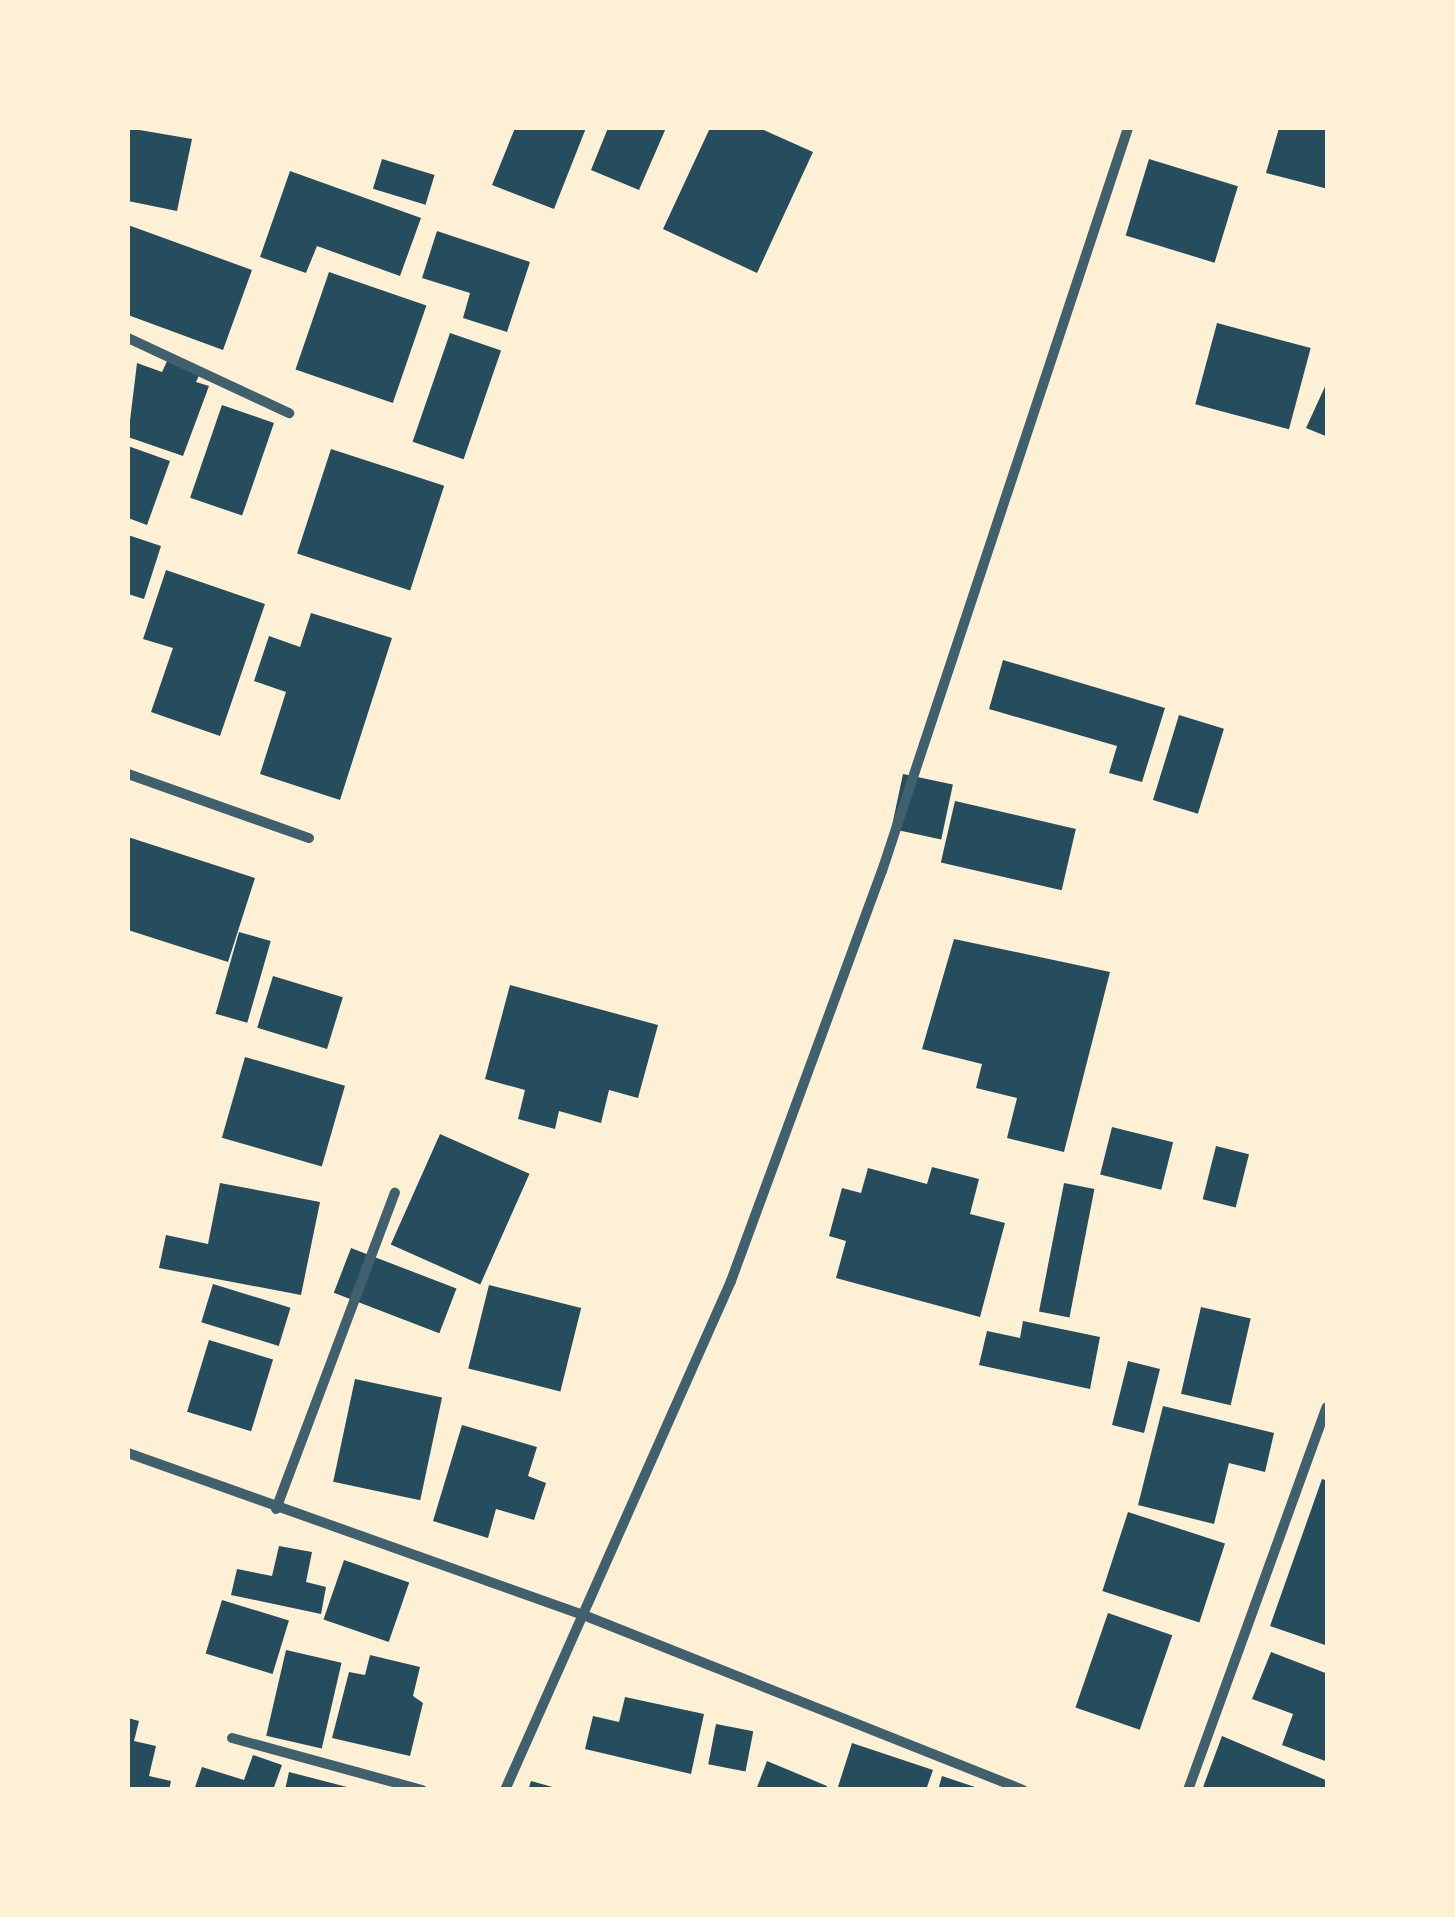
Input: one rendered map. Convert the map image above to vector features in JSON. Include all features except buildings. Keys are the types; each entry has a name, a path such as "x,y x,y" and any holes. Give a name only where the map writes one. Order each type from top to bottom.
{"street":[{"path":"505,1790 586,1616 731,1281 869,907 1128,128"},
{"path":"128,338 289,414"},
{"path":"128,774 309,838"},
{"path":"276,1509 395,1193"},
{"path":"1188,1790 1328,1407"},
{"path":"128,1453 276,1509 586,1616 1022,1790"},
{"path":"232,1738 422,1790"}]}
